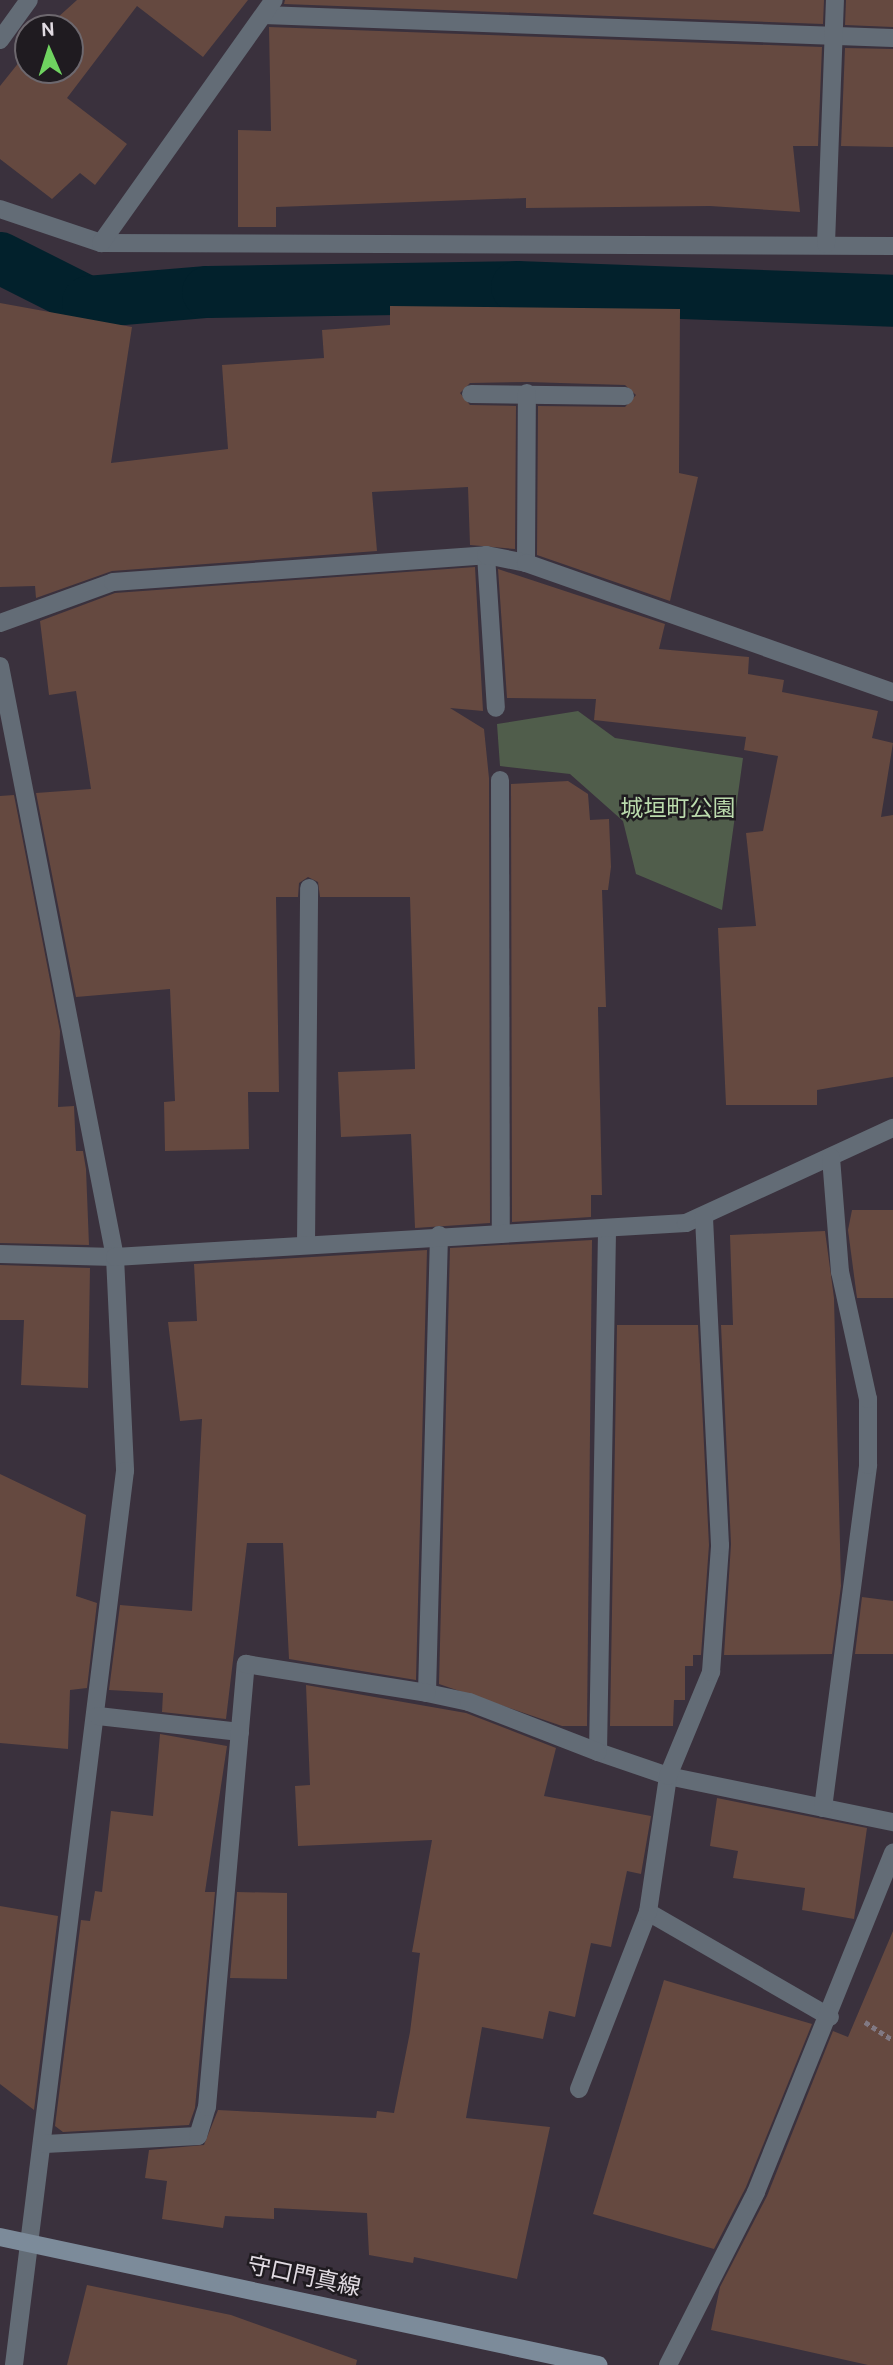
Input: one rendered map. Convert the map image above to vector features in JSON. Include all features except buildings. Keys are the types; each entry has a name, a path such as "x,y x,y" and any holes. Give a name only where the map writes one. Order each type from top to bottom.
{"main road":[{"name":"守口門真線","path":"0,2237 598,2365"}],"street":[{"path":"0,40 29,0"},
{"path":"826,244 835,0"},
{"path":"101,243 269,7 893,38"},
{"path":"0,209 101,243 893,246"},
{"path":"526,563 527,393"},
{"path":"471,394 625,396"},
{"path":"486,555 496,708"},
{"path":"0,623 113,582 486,555 526,563 893,692"},
{"path":"0,666 115,1257 125,1471 98,1716 45,2144 14,2365"},
{"path":"500,780 501,1234"},
{"path":"306,1245 309,888"},
{"path":"0,1254 115,1257 439,1236 607,1232 686,1223 893,1128"},
{"path":"823,1808 868,1465 868,1399 840,1272 831,1157"},
{"path":"579,2089 648,1912 668,1776 711,1672 720,1545 704,1215"},
{"path":"598,1752 607,1232"},
{"path":"427,1693 439,1236"},
{"path":"45,2144 198,2136 207,2107 246,1664 469,1702 668,1776 893,1822"},
{"path":"98,1716 240,1732"},
{"path":"668,2365 756,2192 830,2017 893,1853"},
{"path":"648,1912 830,2017"}],"green space":[{"name":"城垣町公園","path":"578,711 615,738 743,758 722,910 636,874 623,821 570,774 500,766 497,724"}],"waterway":[{"path":"0,258 88,302 208,292 517,287 893,301"}]}
